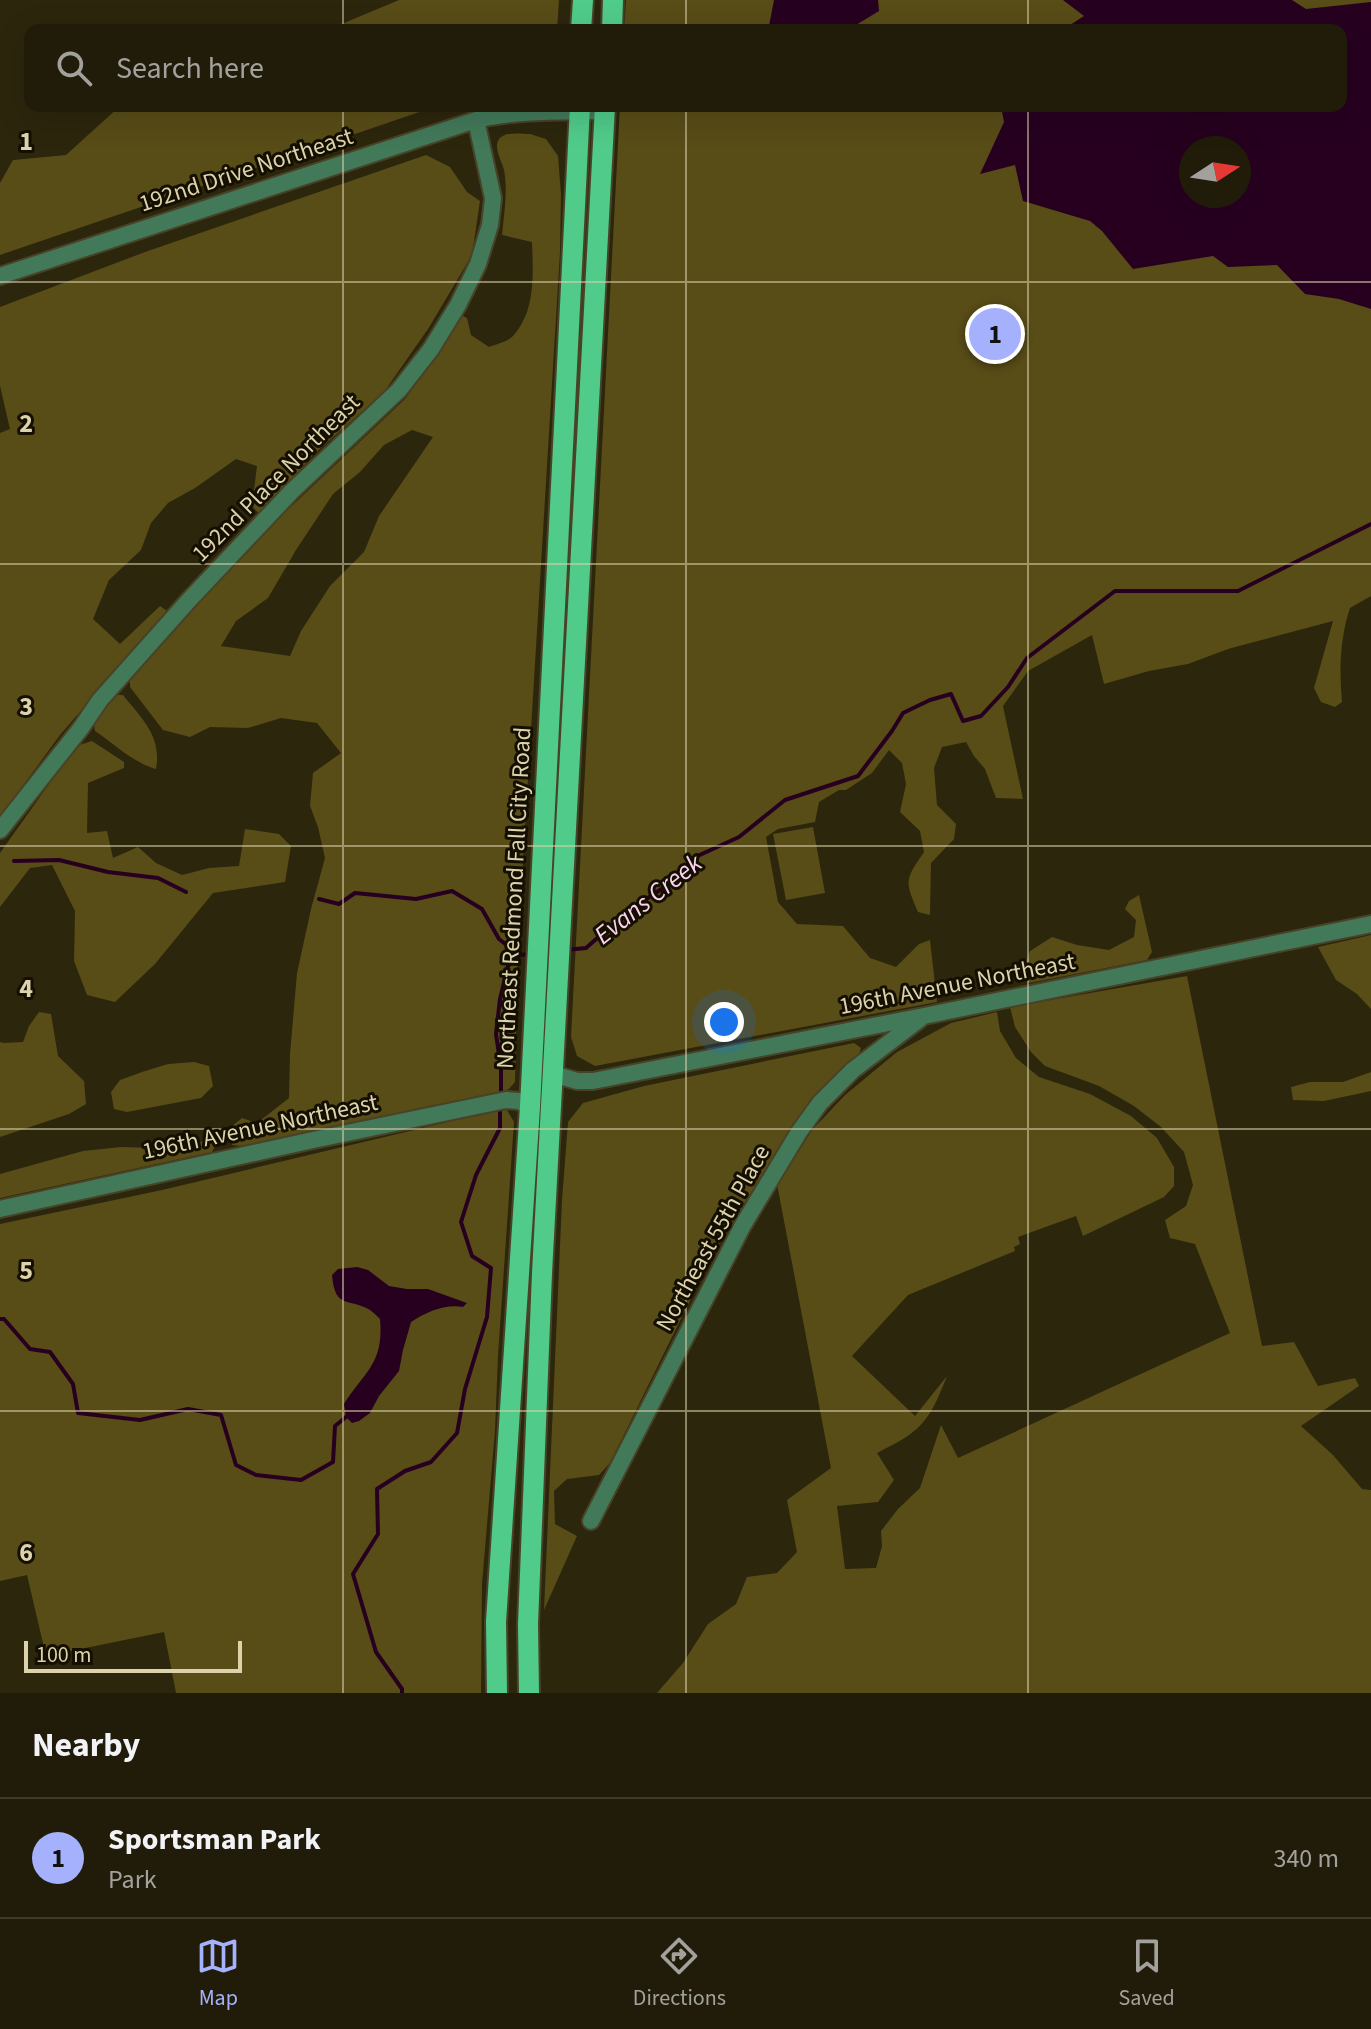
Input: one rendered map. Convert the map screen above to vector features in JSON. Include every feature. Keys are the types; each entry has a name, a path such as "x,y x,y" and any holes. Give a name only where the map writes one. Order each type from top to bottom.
{"main road":[{"path":"581,24 583,0"},
{"path":"612,24 613,0"},
{"name":"Northeast Redmond Fall City Road","path":"497,1693 496,1622 530,1107 580,112"},
{"name":"Northeast Redmond Fall City Road","path":"529,1693 528,1624 542,1273 604,112"},
{"path":"533,1043 553,1074"},
{"path":"530,1107 550,1131"}],"street":[{"name":"192nd Drive Northeast","path":"0,276 476,120 533,112"},
{"name":"192nd Place Northeast","path":"0,830 100,700 292,491 399,390 431,349 478,264 490,225 493,198 476,120"},
{"name":"196th Avenue Northeast","path":"553,1074 577,1081 593,1081 1371,924"},
{"name":"Northeast 55th Place","path":"591,1521 743,1225 799,1132 820,1103 853,1070 924,1016"},
{"name":"196th Avenue Northeast","path":"0,1209 499,1101 519,1101 530,1107"}],"shaded area":[{"path":"399,0 559,0 557,24 342,24"},
{"path":"626,0 1371,0 1371,596 1350,608 1341,654 1342,702 1335,707 1321,702 1314,688 1333,621 1228,649 1188,664 1104,684 1092,635 1028,671 1003,706 1023,799 996,798 985,769 966,742 942,747 934,768 937,805 956,824 954,839 931,863 930,915 918,912 909,887 913,869 924,852 920,831 900,812 906,784 902,763 889,750 872,773 846,790 839,790 819,802 815,822 778,829 766,837 778,902 797,924 843,926 870,958 896,967 919,944 930,940 937,1002 595,1066 577,1056 571,1037 620,112 1347,112 1347,24 624,24"},
{"path":"774,0 878,0 879,11 858,24 769,24"},
{"path":"1063,0 1292,0 1306,9 1371,2 1371,309 1339,299 1305,294 1277,265 1228,267 1213,256 1133,269 1090,221 1023,201 1015,165 980,174 1004,122 1002,112 1347,112 1347,24 1072,24 1084,16"},
{"path":"113,112 419,112 0,255 0,183 13,160 66,155"},
{"path":"530,134 546,139 558,156 561,194 518,944 515,1082 509,1089 489,1096 242,1146 232,1145 232,1126 242,1118 257,1123 289,1098 297,973 325,858 310,806 313,773 341,753 317,723 281,718 248,728 210,727 190,737 163,730 130,687 130,674 281,516 406,398 461,315 467,318 471,335 489,347 511,338 520,326 532,291 532,242 502,235 506,186 497,146 499,139 505,135","holes":["412,430 433,437 379,516 364,552 330,586 301,631 290,656 221,646 236,621 268,598 333,494 360,472 384,445"]},
{"path":"426,155 450,167 467,192 480,201 472,255 428,329 384,392 314,454 260,515 252,506 257,466 236,459 168,503 151,523 141,550 109,580 93,619 120,644 160,606 167,611 60,735 0,817 0,433 10,429 0,386 0,307 145,252"},
{"path":"116,695 123,695 149,729 156,747 156,769 132,758 95,731 95,721"},
{"path":"92,741 124,762 124,768 88,783 87,833 107,831 113,858 138,847 156,863 182,875 209,868 239,866 245,829 279,834 291,846 285,882 213,893 155,964 115,1002 87,995 74,961 75,911 52,865 30,868 0,907 0,853 76,746"},
{"path":"813,827 825,893 786,900 773,834"},
{"path":"1139,895 1152,952 1147,960 1029,983 1022,972 1030,951 1052,937 1109,950 1134,937 1136,920 1125,909 1129,901"},
{"path":"1371,935 1371,1009 1357,994 1336,980 1318,947"},
{"path":"1187,976 1262,1346 1294,1342 1318,1386 1355,1378 1359,1386 1301,1426 1333,1455 1362,1489 1371,1490 1371,1693 657,1693 683,1663 708,1624 736,1604 747,1577 777,1573 797,1552 787,1500 831,1468 777,1184 813,1129 845,1095 897,1052 951,1023 997,1012 1000,1031 1016,1058 1039,1077 1090,1094 1131,1116 1157,1138 1174,1167 1174,1186 1164,1197 1083,1236 1076,1216 1018,1237 1020,1244 1014,1247 1015,1251 908,1295 852,1356 915,1416 947,1376 922,1424 877,1453 894,1480 878,1502 837,1506 845,1569 876,1568 882,1546 881,1531 920,1488 941,1425 958,1458 1230,1333 1195,1244 1170,1238 1165,1220 1186,1206 1193,1185 1184,1152 1161,1127 1134,1106 1099,1086 1045,1066 1031,1052 1015,1027 1010,1007"},
{"path":"39,1012 51,1014 58,1056 84,1081 86,1104 69,1114 0,1137 0,1042 23,1042"},
{"path":"854,1043 861,1048 858,1057 828,1084 796,1122 706,1268 610,1463 599,1475 567,1479 554,1491 555,1524 577,1536 544,1610 568,1122 583,1103 644,1086"},
{"path":"194,1062 209,1066 213,1086 201,1098 127,1112 114,1109 111,1092 120,1080 168,1064"},
{"path":"1371,1072 1371,1091 1324,1101 1293,1100 1291,1087 1310,1082 1343,1082"},
{"path":"507,1110 514,1122 482,1584 481,1693 176,1693 164,1632 46,1656 27,1575 0,1581 0,1224"},
{"path":"206,1140 214,1142 212,1152 0,1198 0,1174 83,1151 188,1146"},
{"path":"357,1267 368,1270 389,1286 428,1289 467,1303 463,1307 436,1310 411,1322 399,1371 370,1413 352,1423 346,1417 344,1404 376,1357 380,1334 380,1319 375,1314 344,1301 336,1293 332,1275 338,1269"}],"waterway":[{"name":"Evans Creek","path":"566,950 586,948 628,911 663,888 691,859 739,837 785,800 858,776 903,713 951,694 963,721 981,716 1008,687 1027,658 1115,591 1238,591 1371,524"},
{"path":"14,861 59,860 108,872 158,878 186,892"},
{"path":"319,899 339,904 355,893 416,899 452,891 482,909 499,939 519,955"},
{"name":"Evans Creek","path":"501,1098 496,1034 500,999 508,966 520,955 529,954"},
{"name":"Evans Creek","path":"402,1693 376,1652 353,1574 378,1534 377,1489 405,1471 431,1462 457,1433 465,1389 487,1317 491,1268 472,1256 461,1222 476,1175 500,1128 500,1107"},
{"path":"0,1319 4,1319 30,1349 50,1352 73,1384 78,1413 140,1420 188,1409 221,1415 236,1465 256,1475 301,1480 333,1462 335,1426 346,1417"}],"place":[{"name":"Sportsman Park","path":"995,334"}]}
